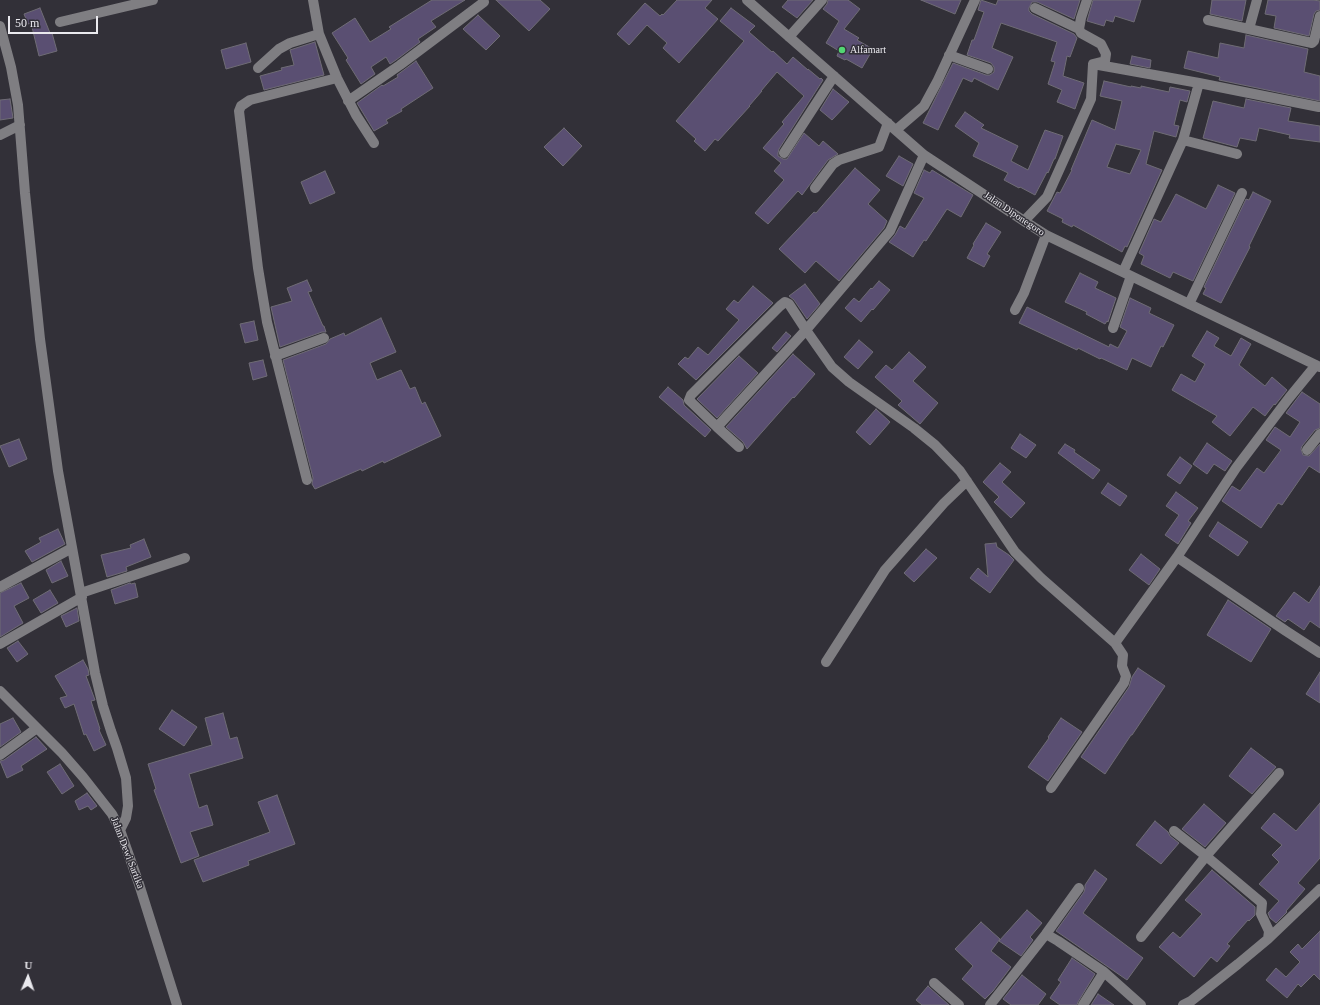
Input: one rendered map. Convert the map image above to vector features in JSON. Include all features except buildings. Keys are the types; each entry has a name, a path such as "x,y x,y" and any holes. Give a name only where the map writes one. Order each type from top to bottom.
{"street":[{"path":"60,22 152,0"},
{"path":"313,0 319,34 337,78 356,116 374,143"},
{"name":"Jalan Diponegoro","path":"747,0 924,155 1024,221 1046,235 1318,366"},
{"path":"789,37 822,0"},
{"path":"815,188 833,164 839,160 879,147 892,126 924,106 937,82 975,0"},
{"path":"1087,0 1080,18 1079,28 1081,33 1101,44 1106,54 1105,61 1093,64"},
{"path":"1249,28 1257,0"},
{"path":"348,101 400,65 484,2"},
{"path":"1035,8 1079,28"},
{"path":"1208,20 1312,43 1314,41 1320,16"},
{"path":"0,26 3,50 15,85 40,339 58,471 99,688 126,778 128,806 126,818 120,830"},
{"path":"258,68 279,49 290,43 319,34"},
{"path":"949,55 988,69"},
{"path":"1093,64 1319,107"},
{"path":"1024,221 1048,197 1075,136 1091,99 1093,64"},
{"path":"784,153 834,76"},
{"path":"307,480 267,322 258,268 239,116 240,108 243,104 250,100 337,78"},
{"path":"1113,328 1127,274 1183,140 1199,83"},
{"path":"0,135 20,125"},
{"path":"1183,140 1237,154"},
{"path":"717,427 806,330 890,231 924,155"},
{"path":"1188,304 1242,193"},
{"path":"1015,310 1024,293 1046,235"},
{"path":"739,447 689,400 691,395 785,302 789,304 832,367 849,382 914,428 935,445 960,471 1015,552 1041,578 1115,643 1123,655 1122,666 1126,676 1124,683 1051,788"},
{"path":"275,356 324,338"},
{"path":"1115,643 1236,468 1289,398 1318,366"},
{"path":"1307,450 1320,434"},
{"path":"826,662 885,570 944,503 967,481"},
{"path":"0,587 72,548"},
{"path":"1176,556 1320,653"},
{"path":"0,644 81,595 185,558"},
{"name":"Jalan Dewi Sartika","path":"0,691 62,753 112,814 120,830 139,884 177,1005"},
{"path":"0,755 37,728"},
{"path":"1141,937 1206,856 1280,773"},
{"path":"1174,831 1262,902 1261,914 1269,931 1268,939"},
{"path":"990,1005 1046,934 1079,888"},
{"path":"1182,1005 1191,1001 1215,983 1268,939 1320,889"},
{"path":"1046,934 1104,972 1141,1005"},
{"path":"1083,1005 1104,972"},
{"path":"934,983 958,1005"}],"place":[{"name":"Alfamart","path":"842,50"}]}
